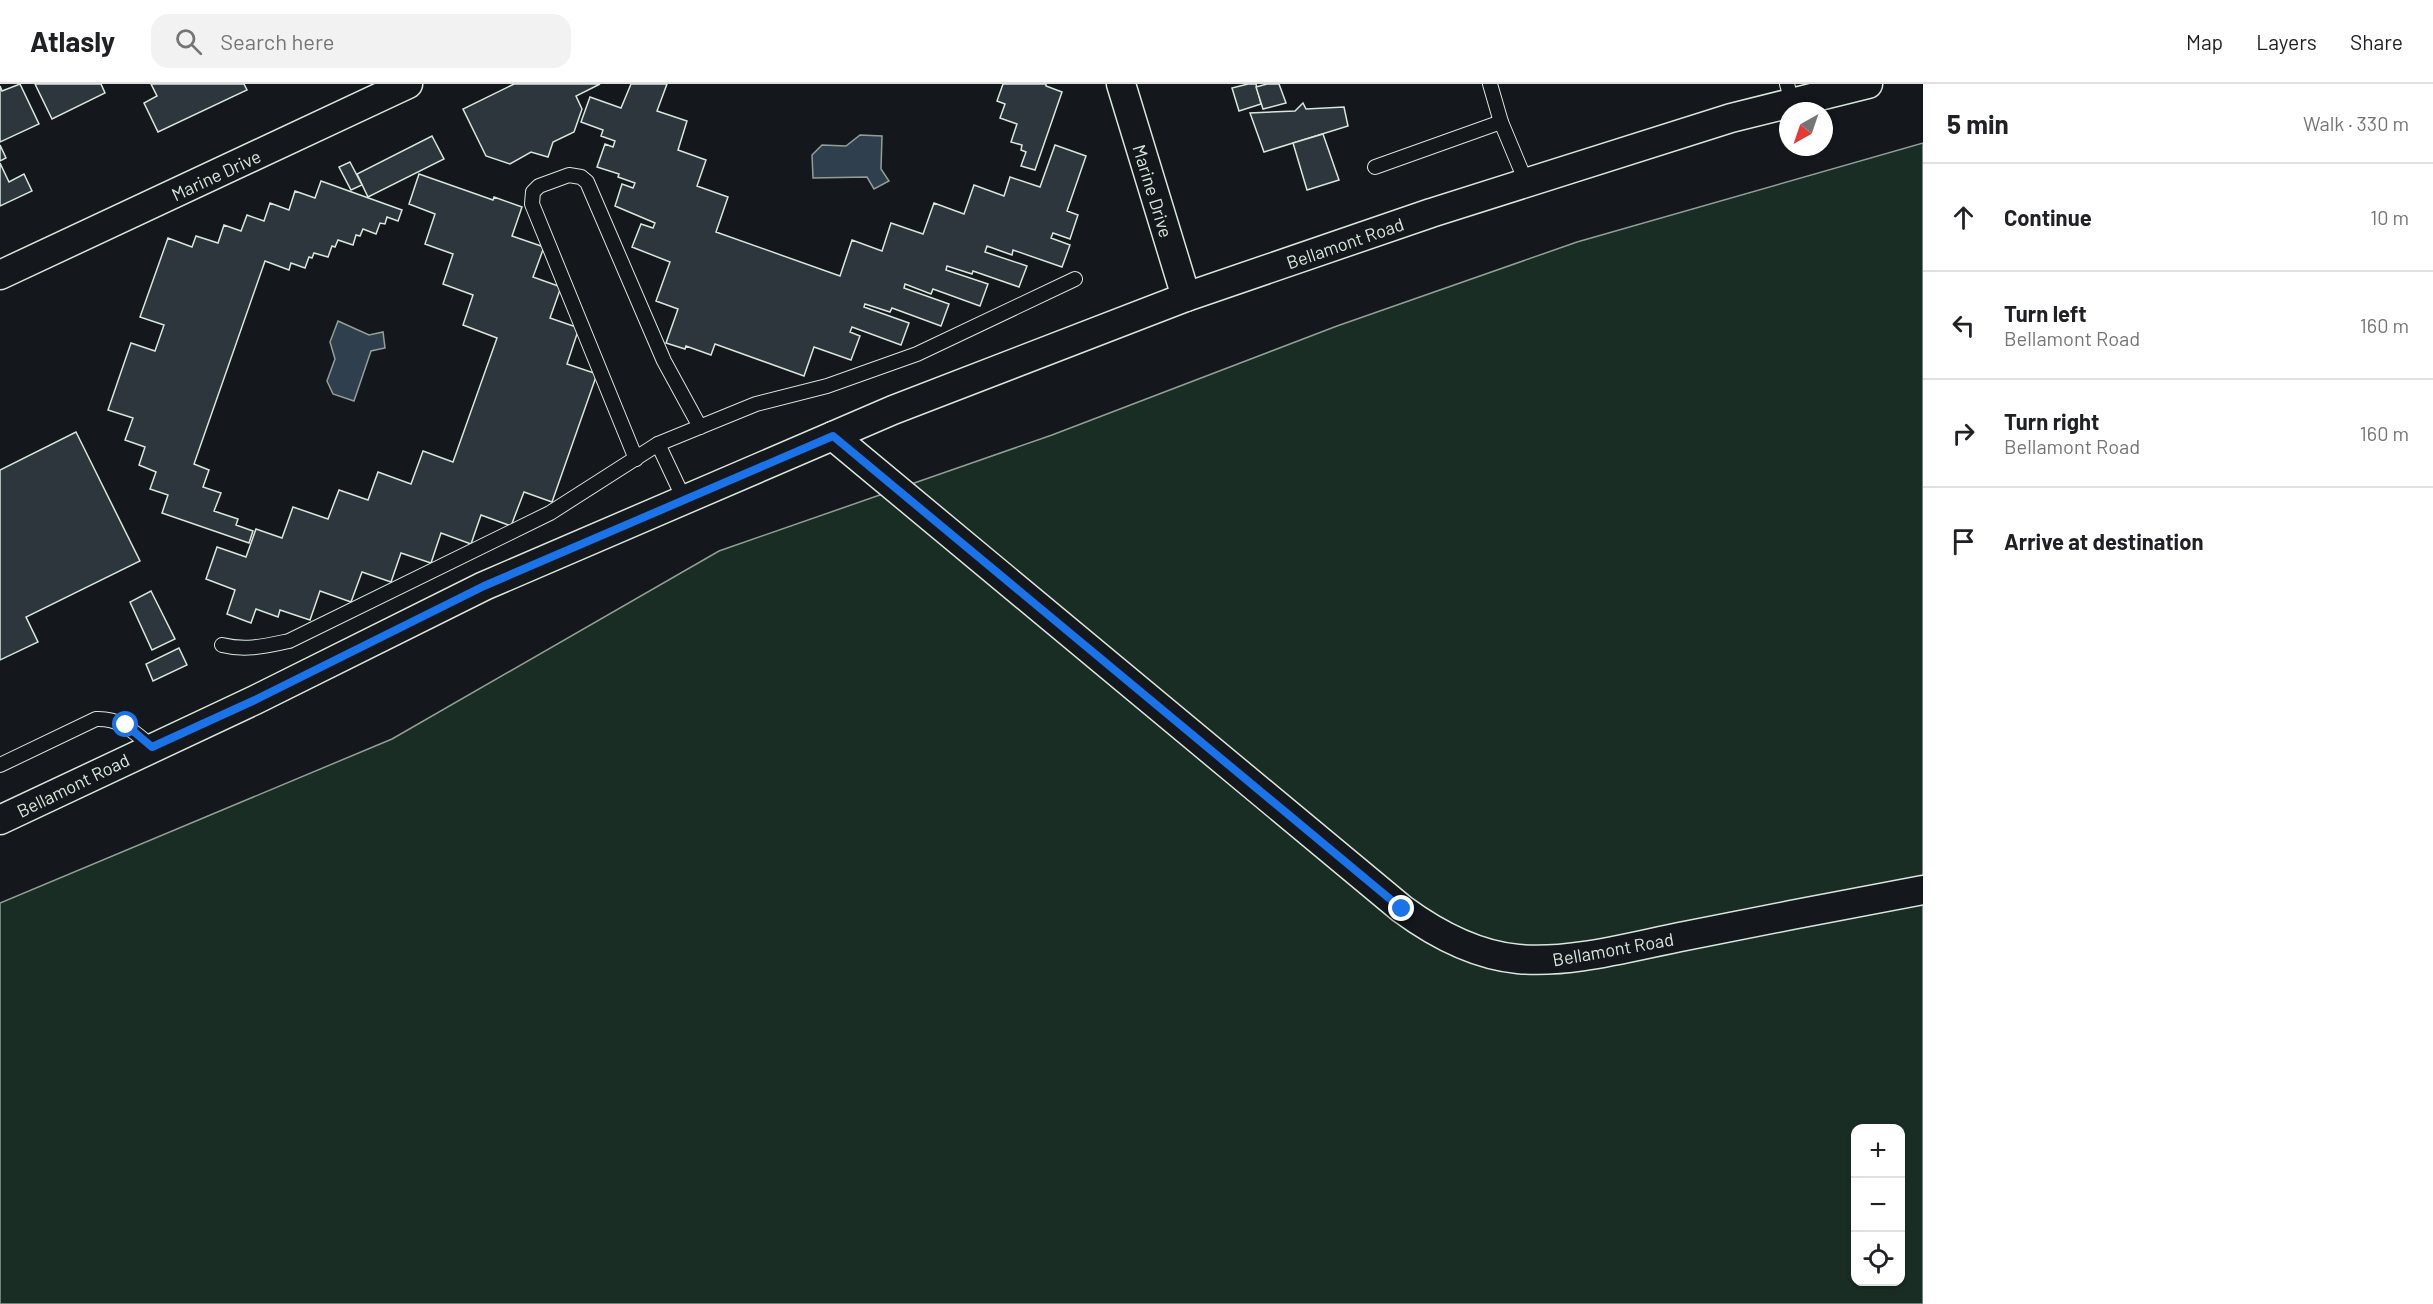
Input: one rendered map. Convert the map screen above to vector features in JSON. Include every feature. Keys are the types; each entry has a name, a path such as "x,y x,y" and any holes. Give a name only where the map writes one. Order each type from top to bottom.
{"street":[{"name":"Marine Drive","path":"12,271 408,84"},
{"name":"Marine Drive","path":"1121,84 1186,297"},
{"name":"Bellamont Road","path":"0,820 255,700 484,586 893,410 1186,297 1526,182 1731,118 1790,93 1868,84"},
{"name":"Bellamont Road","path":"833,436 1402,909 1445,937 1486,953 1516,959 1545,961 1648,944 1923,890"}],"lane":[{"path":"1490,84 1501,122 1526,182"},
{"path":"1375,166 1501,122"},
{"path":"636,459 532,204 533,192 539,186 569,175 580,177 587,182 664,361 700,427"},
{"path":"222,645 239,650 289,641 550,513 658,444 756,404 827,386 917,354 1076,279"},
{"path":"658,444 684,499"},
{"path":"0,765 96,719 108,718 126,725 152,747"}],"green space":[{"path":"1923,143 1923,1304 0,1304 0,903 392,739 719,551 1052,435 1337,326 1577,242"}],"water":[{"path":"860,135 882,136 881,169 889,181 874,189 867,177 813,178 812,155 822,145 846,146"},
{"path":"338,321 369,335 383,332 385,348 371,351 354,401 333,394 327,381 335,359 330,342"}],"building":[{"path":"20,84 39,124 0,142 0,86 2,91"},
{"path":"35,84 101,84 105,93 52,119"},
{"path":"151,84 244,84 247,90 158,132 144,103 157,96"},
{"path":"514,84 600,84 576,96 582,109 574,132 553,142 548,157 531,152 510,164 486,156 463,109"},
{"path":"631,84 667,84 657,111 687,121 678,150 706,160 697,186 728,197 716,232 840,276 852,240 882,251 891,223 923,234 934,203 964,214 974,185 1004,196 1010,177 1040,187 1055,145 1086,156 1067,211 1078,215 1070,239 1053,233 1051,238 1070,245 1062,267 1013,250 1012,255 987,246 985,252 1027,266 1019,287 973,271 972,274 947,266 946,270 988,284 980,306 933,289 931,294 905,284 904,288 949,304 941,326 892,308 890,312 865,304 864,307 909,323 901,345 852,327 850,332 860,336 851,360 814,347 804,376 715,344 711,355 686,346 685,349 666,343 678,309 656,301 670,262 632,247 641,224 653,228 655,223 615,206 622,184 633,188 635,183 618,177 619,174 597,167 605,144 613,147 615,141 601,136 603,130 581,122 590,97 621,108"},
{"path":"1003,84 1046,84 1062,92 1035,170 1021,166 1026,152 1021,150 1022,145 1011,142 1017,124 1000,118 1005,104 997,101"},
{"path":"1256,84 1261,104 1239,111 1232,88"},
{"path":"1279,84 1286,103 1263,109 1256,87"},
{"path":"1303,103 1306,109 1344,107 1348,126 1264,152 1250,113 1295,111"},
{"path":"1323,134 1339,180 1307,190 1293,143"},
{"path":"432,136 444,159 368,197 357,174"},
{"path":"0,145 6,158 0,161"},
{"path":"350,162 362,185 351,190 339,167"},
{"path":"0,163 9,182 24,174 32,191 0,206"},
{"path":"419,174 493,200 494,197 522,207 512,236 544,247 533,277 561,287 550,318 579,328 567,364 597,374 552,502 524,492 511,526 481,515 471,544 441,533 431,563 401,553 391,582 362,572 351,602 320,591 310,620 280,610 278,617 256,609 251,623 227,614 235,590 206,579 217,547 246,557 256,529 282,538 293,507 328,519 339,490 368,500 378,472 411,484 423,451 453,462 497,338 463,325 473,295 443,284 453,254 425,244 435,214 409,204"},
{"path":"321,181 402,210 398,221 387,217 385,224 380,223 376,234 363,229 360,236 356,235 353,245 338,240 335,247 332,246 328,257 314,253 312,258 309,257 305,268 291,263 289,270 265,261 194,464 209,470 203,487 221,493 214,511 238,519 236,525 253,531 249,543 162,513 168,495 150,489 156,472 139,465 145,447 125,440 133,418 108,410 131,343 155,351 164,325 140,317 168,238 192,247 196,236 218,243 224,225 241,231 247,215 264,221 270,203 289,210 295,191 315,198"},
{"path":"76,432 140,561 26,617 38,642 0,660 0,470"},
{"path":"151,591 175,639 152,650 130,602"},
{"path":"179,648 187,665 153,681 146,664"}],"route":[{"path":"126,725 152,747 255,700 484,586 833,436 1402,909"}]}
